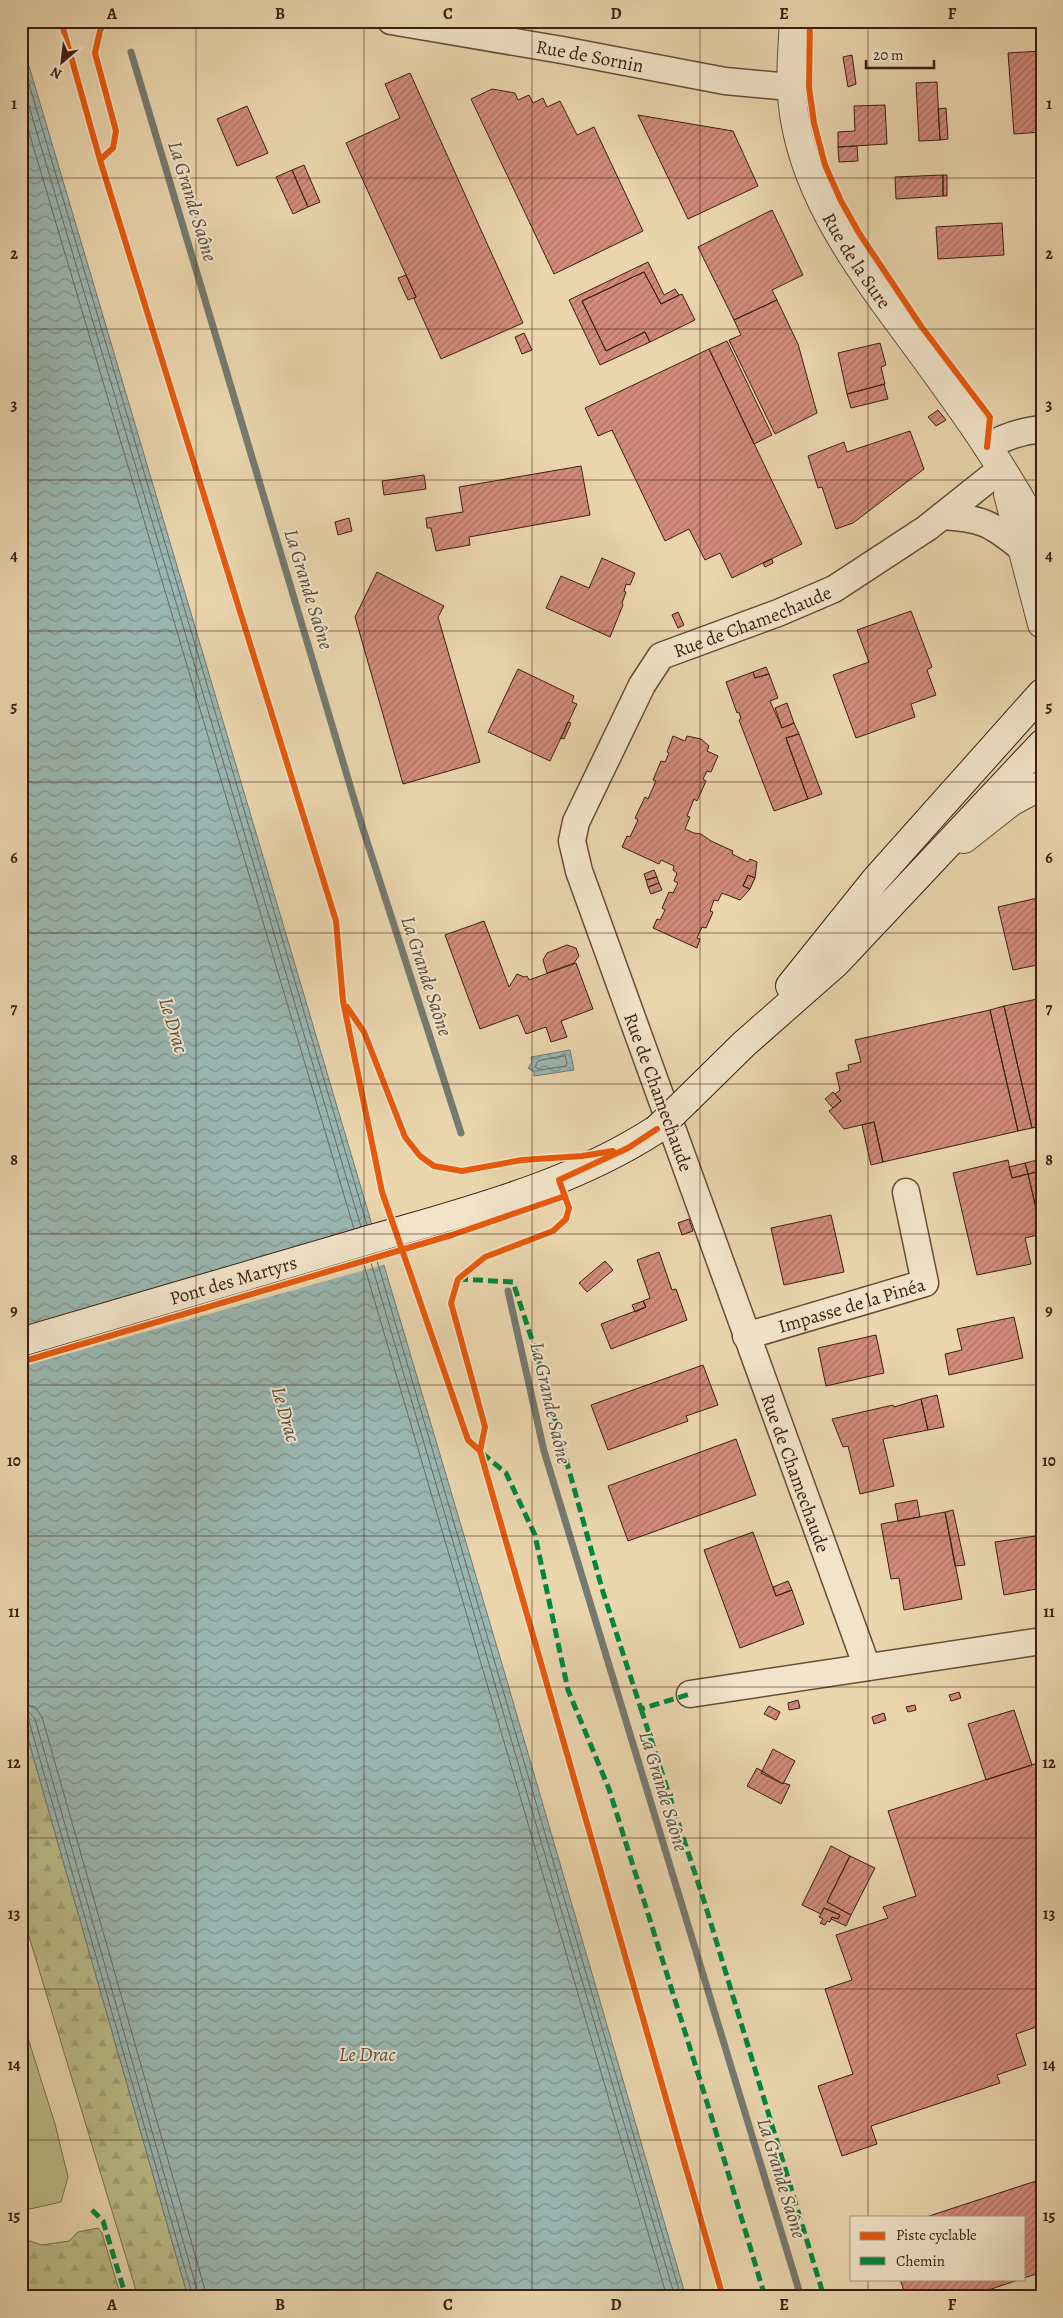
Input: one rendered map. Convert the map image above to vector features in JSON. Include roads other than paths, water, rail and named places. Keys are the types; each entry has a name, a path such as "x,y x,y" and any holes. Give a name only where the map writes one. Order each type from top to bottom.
{"main road":[{"name":"Rue de la Sure","path":"794,21 790,87 795,121 804,157 833,224 878,293 961,407 994,458 1036,538 1042,624"},
{"path":"744,1044 876,879 1042,694"},
{"path":"744,1044 836,963 1042,744"},
{"path":"920,874 1011,802 1042,785"},
{"name":"Pont des Martyrs","path":"21,1342 445,1218 539,1188 628,1148 657,1129 744,1044"}],"street":[{"name":"Rue de Sornin","path":"391,21 492,30 562,50 725,81 790,87"},
{"name":"Rue de Chamechaude","path":"867,1667 579,871 572,841 576,822 642,684 662,656 770,617 834,589 942,516 994,458 1003,437 1026,430 1042,429"},
{"path":"942,516 964,517 986,522 1036,538"},
{"name":"Impasse de la Pinéa","path":"746,1336 924,1283 906,1192"},
{"path":"690,1694 1042,1642"}],"water":[{"name":"Le Drac","path":"21,39 502,1664 686,2297 188,2297 21,1714"},
{"path":"570,1050 574,1070 534,1076 534,1072 528,1068 532,1062 531,1057"}],"waterway":[{"name":"La Grande Saône","path":"131,52 363,829 461,1133"},
{"name":"La Grande Saône","path":"508,1291 544,1451 801,2297"}]}
